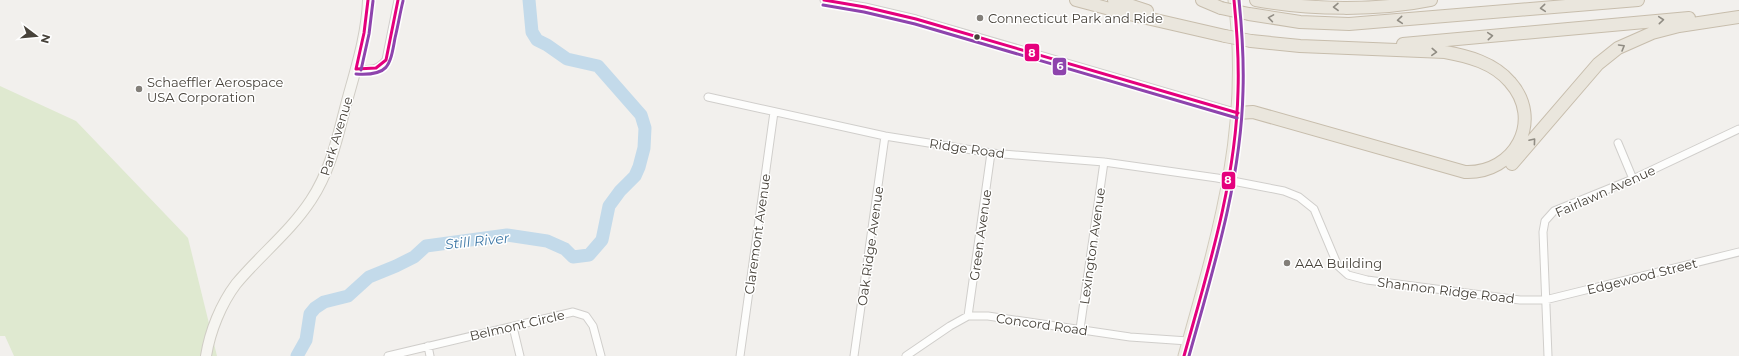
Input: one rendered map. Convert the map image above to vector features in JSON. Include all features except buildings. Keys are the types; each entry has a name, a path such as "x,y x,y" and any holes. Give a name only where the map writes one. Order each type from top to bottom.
{"highway":[{"path":"1076,0 1124,13 1225,36 1275,45 1445,52 1466,56 1486,64 1504,75 1521,99 1524,119 1520,139 1510,156 1502,163 1483,171 1464,172 1253,112 1238,113"},
{"path":"1114,0 1225,36"},
{"path":"1202,0 1221,8 1249,14 1300,22 1349,24 1638,0"},
{"path":"1256,0 1324,8 1372,6 1431,0"},
{"path":"1326,47 1459,39 1739,13"},
{"path":"1238,113 1250,119 1454,177 1469,179 1484,178 1506,169 1516,161 1598,64 1618,48 1640,37 1664,30 1739,16"}],"main road":[{"name":"Park Avenue","path":"206,356 217,317 229,294 301,214 320,185 334,149 356,69 364,34 368,0"},
{"path":"1184,356 1213,252 1229,180 1238,113 1240,68 1234,0"}],"street":[{"path":"356,69 376,69 382,66 386,60 398,0"},
{"path":"824,0 865,7 916,19 1238,113"},
{"name":"Ridge Road","path":"708,97 885,136 991,154 1104,162 1229,180"},
{"name":"Claremont Avenue","path":"740,356 774,112"},
{"name":"Fairlawn Avenue","path":"1545,300 1543,232 1545,220 1554,211 1569,203 1633,179 1739,128"},
{"name":"Oak Ridge Avenue","path":"854,356 885,136"},
{"path":"1618,143 1633,179"},
{"name":"Green Avenue","path":"968,316 991,154"},
{"name":"Lexington Avenue","path":"1080,329 1104,162"},
{"name":"Shannon Ridge Road","path":"1229,180 1284,191 1299,197 1314,209 1338,266 1348,275 1367,280 1520,300 1545,300"},
{"name":"Edgewood Street","path":"1545,300 1739,252"},
{"path":"1545,300 1548,356"},
{"name":"Belmont Circle","path":"388,356 573,312 586,316 593,326 601,356"},
{"name":"Concord Road","path":"906,356 950,326 968,316 988,316 1130,337 1188,341"},
{"path":"513,327 520,356"},
{"path":"428,346 430,356"}],"green space":[{"path":"0,86 76,121 188,238 217,356 14,356 5,336 0,336"}],"waterway":[{"name":"Still River","path":"297,356 306,340 310,314 315,308 324,302 348,296 369,277 414,257 426,246 507,235 547,241 565,249 573,257 589,255 602,240 609,206 620,191 635,176 639,167 644,148 645,128 641,115 598,66 567,59 537,40 532,32 529,0"}],"transit line":[{"name":"8","path":"356,69 364,33 368,0"},
{"name":"8","path":"356,69 376,68 386,60 398,0"},
{"name":"8","path":"824,0 865,7 916,19 1238,113"},
{"name":"8","path":"1184,356 1211,258 1232,158 1238,91 1238,46 1234,0"},
{"name":"6","path":"1189,356 1216,258 1237,158 1243,91 1239,0"},
{"name":"6","path":"361,70 369,34 373,1"},
{"name":"6","path":"356,74 375,73 386,68 391,56 403,1"},
{"name":"6","path":"823,5 864,12 915,24 1237,118"}],"place":[{"name":"Connecticut Park and Ride","path":"980,18"},
{"name":"Schaeffler Aerospace USA Corporation","path":"139,89"},
{"name":"AAA Building","path":"1287,263"}]}
